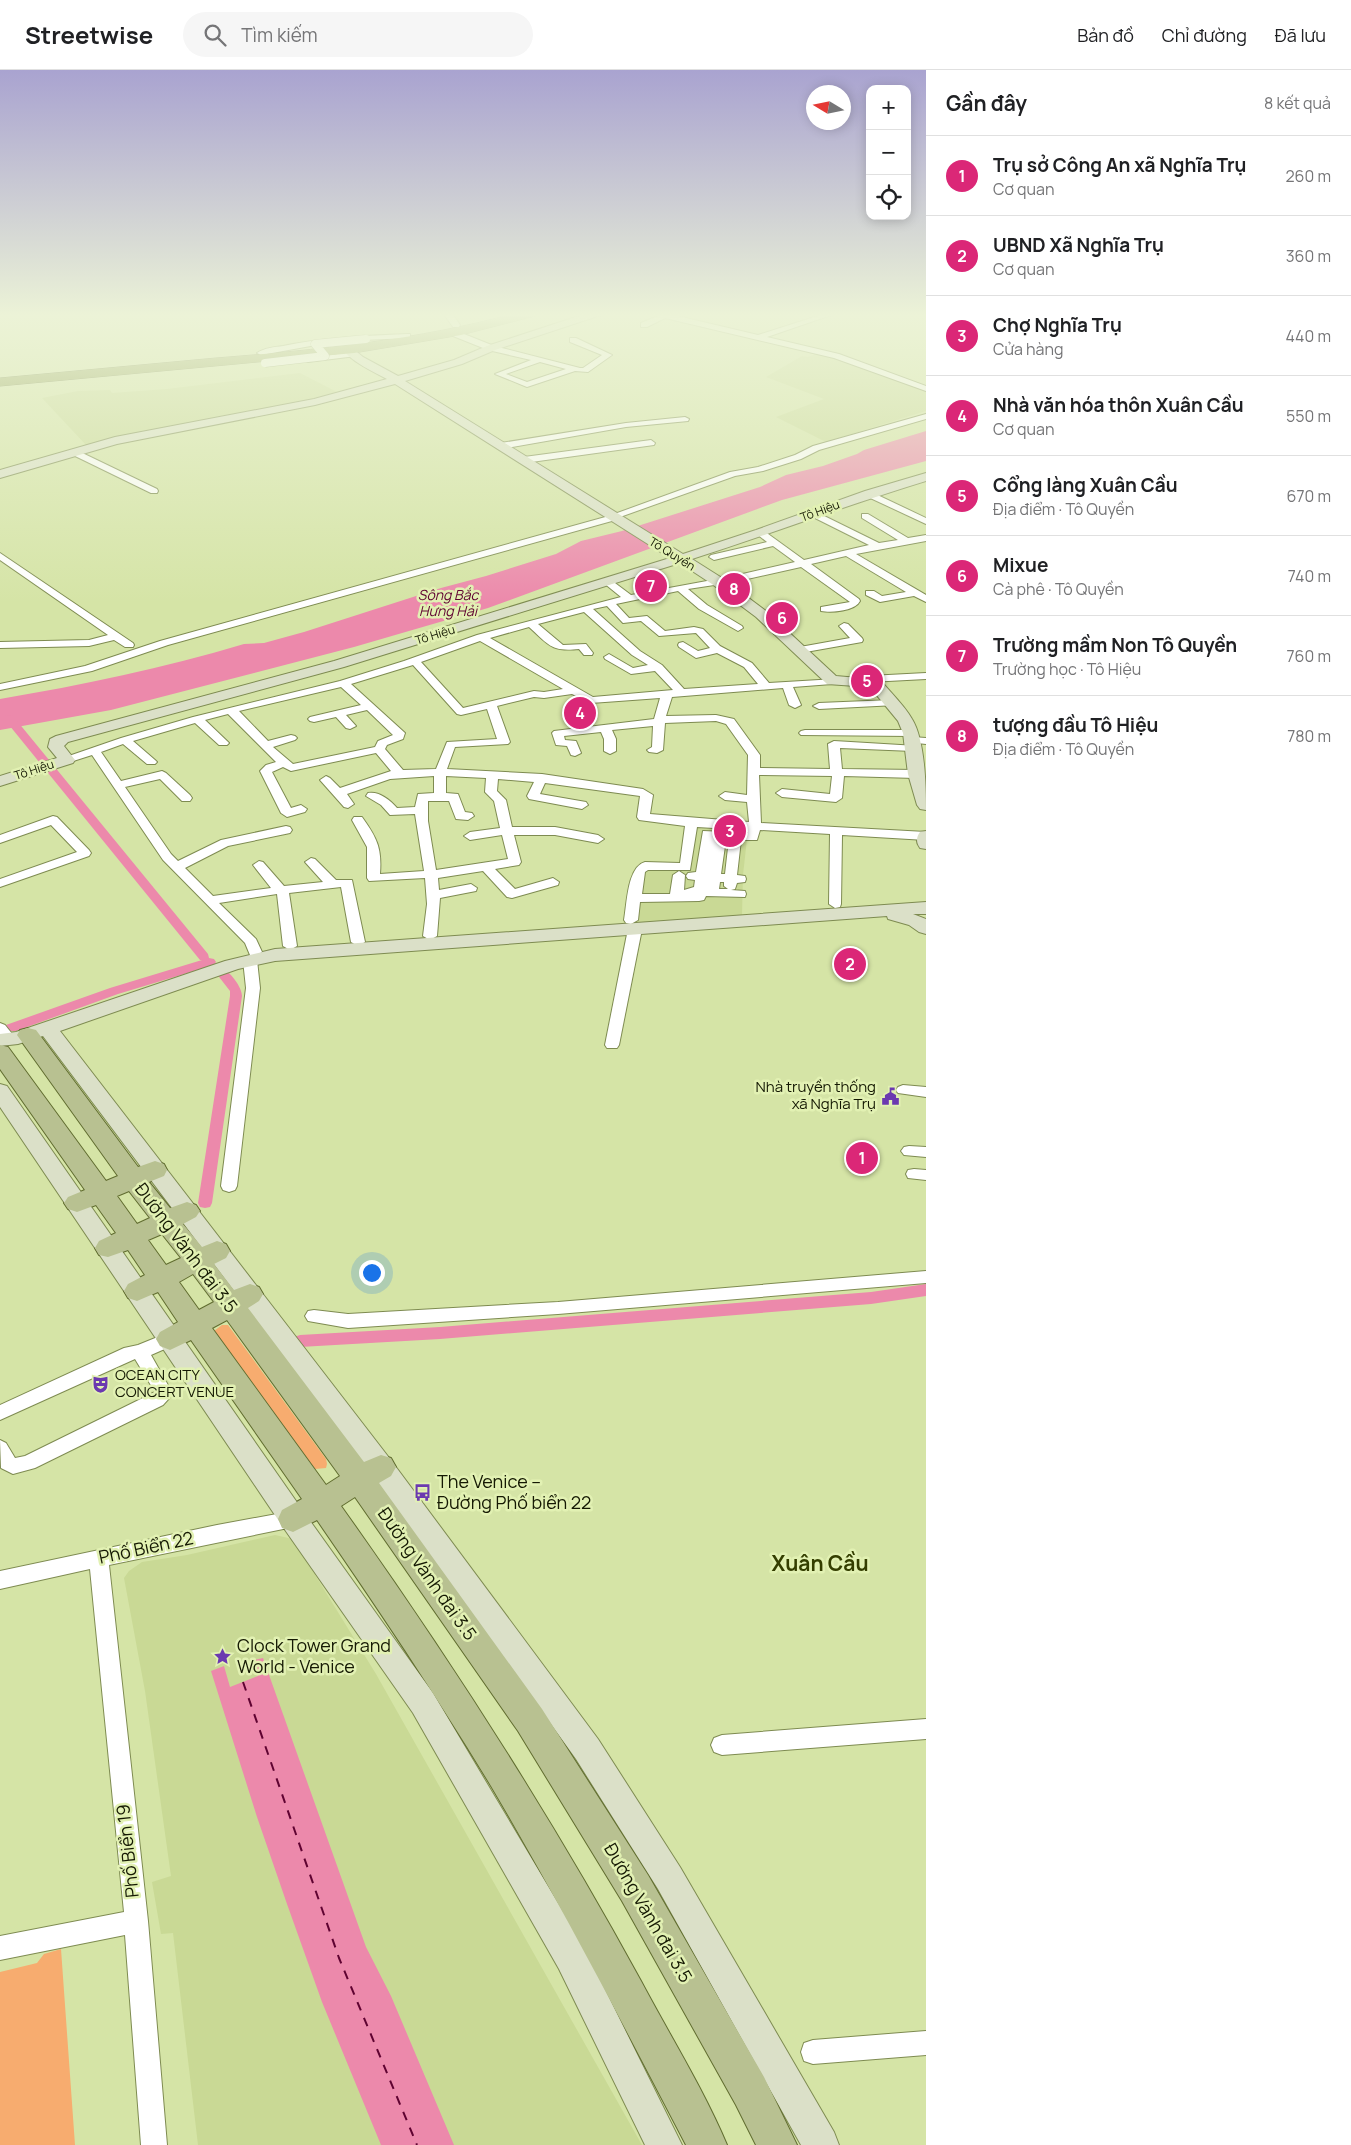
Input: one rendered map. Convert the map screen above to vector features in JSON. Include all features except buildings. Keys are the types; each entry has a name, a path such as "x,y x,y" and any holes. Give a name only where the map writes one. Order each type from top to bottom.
{"main road":[{"path":"0,474 115,441 275,410"},
{"name":"Tô Quyền","path":"443,410 716,581 762,614 832,682"},
{"name":"Tô Hiệu","path":"0,781 63,761 56,748 56,742 62,739 339,664 608,582 675,556 710,553 812,513 926,477"},
{"path":"832,682 849,680 874,681 905,720 915,740 916,774 926,805"},
{"path":"926,836 926,844"},
{"path":"12,1037 183,974 255,957 432,940 838,910 926,898"},
{"path":"872,913 926,908"},
{"path":"838,910 907,918 922,924 926,928"},
{"path":"12,1037 290,946 432,940"},
{"path":"12,1037 101,1193 196,1326 423,1703 571,1957 664,2145"},
{"name":"Đường Vành đai 3.5","path":"12,1037 144,1174 371,1474 530,1720 640,1896 750,2091 777,2145"},
{"path":"0,1091 170,1339 205,1404 307,1510 453,1696 531,1819 707,2145"},
{"path":"77,1203 144,1174"},
{"path":"108,1248 176,1216"},
{"path":"137,1291 207,1256"},
{"path":"170,1339 196,1326 240,1299"},
{"path":"307,1510 371,1474 587,1749 669,1878 821,2145"}],"street":[{"path":"0,687 88,669 164,642 618,519 733,474 776,464 816,448 926,416"},
{"path":"524,460 597,440 642,422 685,419"},
{"path":"501,446 597,440 651,443"},
{"path":"74,452 154,491"},
{"path":"869,494 926,521"},
{"path":"812,513 878,546"},
{"path":"865,516 906,541"},
{"path":"760,533 855,601 853,605 825,609"},
{"path":"63,761 125,740 198,719 343,683 481,637 586,608 741,577 878,546 926,538"},
{"path":"710,553 774,543"},
{"path":"710,553 741,577"},
{"path":"847,553 923,597"},
{"path":"0,556 129,645"},
{"path":"608,582 629,598"},
{"path":"680,588 703,607 738,628"},
{"path":"870,593 880,599 923,597"},
{"path":"609,603 627,621 641,616 663,634 698,630 719,649 748,665 767,687"},
{"path":"586,608 636,653 658,667 680,692"},
{"path":"530,624 555,645 562,648 582,646 588,653"},
{"path":"800,650 858,640 844,626"},
{"path":"0,645 89,643 116,636"},
{"path":"481,637 592,700 832,682"},
{"path":"683,645 696,655 719,649"},
{"path":"609,657 631,671 658,667"},
{"path":"414,660 461,712 534,694 544,695 574,690"},
{"path":"874,681 926,676"},
{"path":"343,683 400,735 382,743 379,749"},
{"path":"787,685 795,705"},
{"path":"653,750 657,750 659,721 667,694"},
{"path":"819,706 892,704"},
{"path":"440,797 440,773 451,744 504,742 491,706"},
{"path":"314,719 368,707"},
{"path":"231,710 291,768 379,749"},
{"path":"339,714 350,726"},
{"path":"544,733 606,729 659,721 716,718 730,721 754,755 755,825 752,837 734,863 735,894 729,897 713,894 688,894 635,898"},
{"path":"198,719 223,743"},
{"path":"606,729 610,739 610,751"},
{"path":"805,733 878,730 915,740"},
{"path":"558,733 560,743 572,743 575,753"},
{"path":"266,745 291,738"},
{"path":"125,740 151,762"},
{"path":"782,793 840,798 834,744 915,740"},
{"path":"379,749 400,774"},
{"path":"94,750 117,786 177,867 251,942 255,957 248,1041 229,1186"},
{"path":"285,763 270,767 266,771 287,813 301,809"},
{"path":"754,771 916,774"},
{"path":"339,792 351,791 372,780 400,774 492,774 542,778 643,793 646,796 643,817 694,823 926,836"},
{"path":"211,900 333,885 373,878 431,875 515,862 500,800 491,792 492,774"},
{"path":"117,786 162,775 186,798"},
{"path":"542,778 533,796 582,805"},
{"path":"326,780 348,804"},
{"path":"372,796 385,802 394,812 421,810"},
{"path":"725,796 754,799"},
{"path":"432,940 433,895 421,810 422,798 454,797 460,816 468,816"},
{"path":"0,839 53,820 85,853 0,883"},
{"path":"358,820 372,840 376,852 373,878"},
{"path":"694,823 690,827 705,862 713,894"},
{"path":"177,867 225,843 286,830"},
{"path":"836,830 838,910"},
{"path":"470,836 507,831 555,831 598,839"},
{"path":"311,862 333,885"},
{"path":"705,862 734,863"},
{"path":"688,894 705,862"},
{"path":"688,894 705,862"},
{"path":"612,1045 632,926 639,871 645,866 705,862 734,863"},
{"path":"648,873 705,862 734,863"},
{"path":"259,865 283,893 290,946"},
{"path":"486,867 514,897 553,882"},
{"path":"347,883 358,942"},
{"path":"433,895 471,888"},
{"path":"648,888 688,894"},
{"path":"903,1090 926,1092"},
{"path":"909,1151 926,1152"},
{"path":"314,1316 348,1321 558,1308 926,1277"},
{"path":"0,1413 130,1353 140,1352 170,1339"},
{"path":"0,1448 8,1462 14,1466 28,1463 157,1400 164,1394 163,1390 140,1352"},
{"name":"Phố Biển 22","path":"0,1580 307,1510"},
{"name":"Phố Biển 19","path":"100,1558 105,1632 136,1921 154,2145"},
{"path":"722,1745 926,1729"},
{"path":"0,1948 136,1921"},
{"path":"813,2052 926,2043"}],"shaded area":[{"path":"53,410 263,410 86,445"},
{"path":"795,410 926,410 826,442 776,417"},
{"path":"692,824 748,830 743,875 742,915 630,927 645,866 686,867"},
{"path":"222,1325 228,1325 326,1459 326,1468 315,1469 214,1331"},
{"path":"275,1535 293,1539 376,1674 642,2145 198,2145 173,1933 161,1934 152,1882 171,1876 145,1691 124,1578 129,1571 142,1562 187,1555"},
{"path":"61,1949 75,2145 0,2145 0,1972 37,1963 44,1954"}],"water":[{"name":"Sông Bắc Hưng Hải","path":"926,431 926,461 782,500 488,608 354,647 111,710 0,730 0,699 123,675 184,661 244,644 264,643 304,632 441,588 556,554 581,541 622,531 760,487 786,475 823,466 864,450"},
{"path":"263,1658 366,1947 391,1996 454,2145 381,2145 322,2002 257,1817 211,1671 224,1666 230,1687 258,1676 254,1660"}],"waterway":[{"path":"9,718 204,957"},
{"path":"11,1028 114,991 210,962"},
{"path":"205,1203 236,996 236,991 222,973"},
{"path":"300,1341 440,1333 871,1298 926,1290"}],"ferry route":[{"path":"243,1682 339,1958 417,2145"}],"place":[{"name":"Trường mầm Non Tô Quyền","path":"651,586"},
{"name":"tượng đầu Tô Hiệu","path":"734,589"},
{"name":"Mixue","path":"782,618"},
{"name":"Cổng làng Xuân Cầu","path":"867,681"},
{"name":"Nhà văn hóa thôn Xuân Cầu","path":"580,713"},
{"name":"Chợ Nghĩa Trụ","path":"730,831"},
{"name":"UBND Xã Nghĩa Trụ","path":"850,964"},
{"name":"Nhà truyền thống xã Nghĩa Trụ","path":"890,1096"},
{"name":"Trụ sở Công An xã Nghĩa Trụ","path":"862,1158"},
{"name":"OCEAN CITY CONCERT VENUE","path":"101,1384"},
{"name":"The Venice – Đường Phố biển 22","path":"423,1492"},
{"name":"Clock Tower Grand World - Venice","path":"223,1656"}],"district":[{"name":"Xuân Cầu","path":"820,1564"}]}
